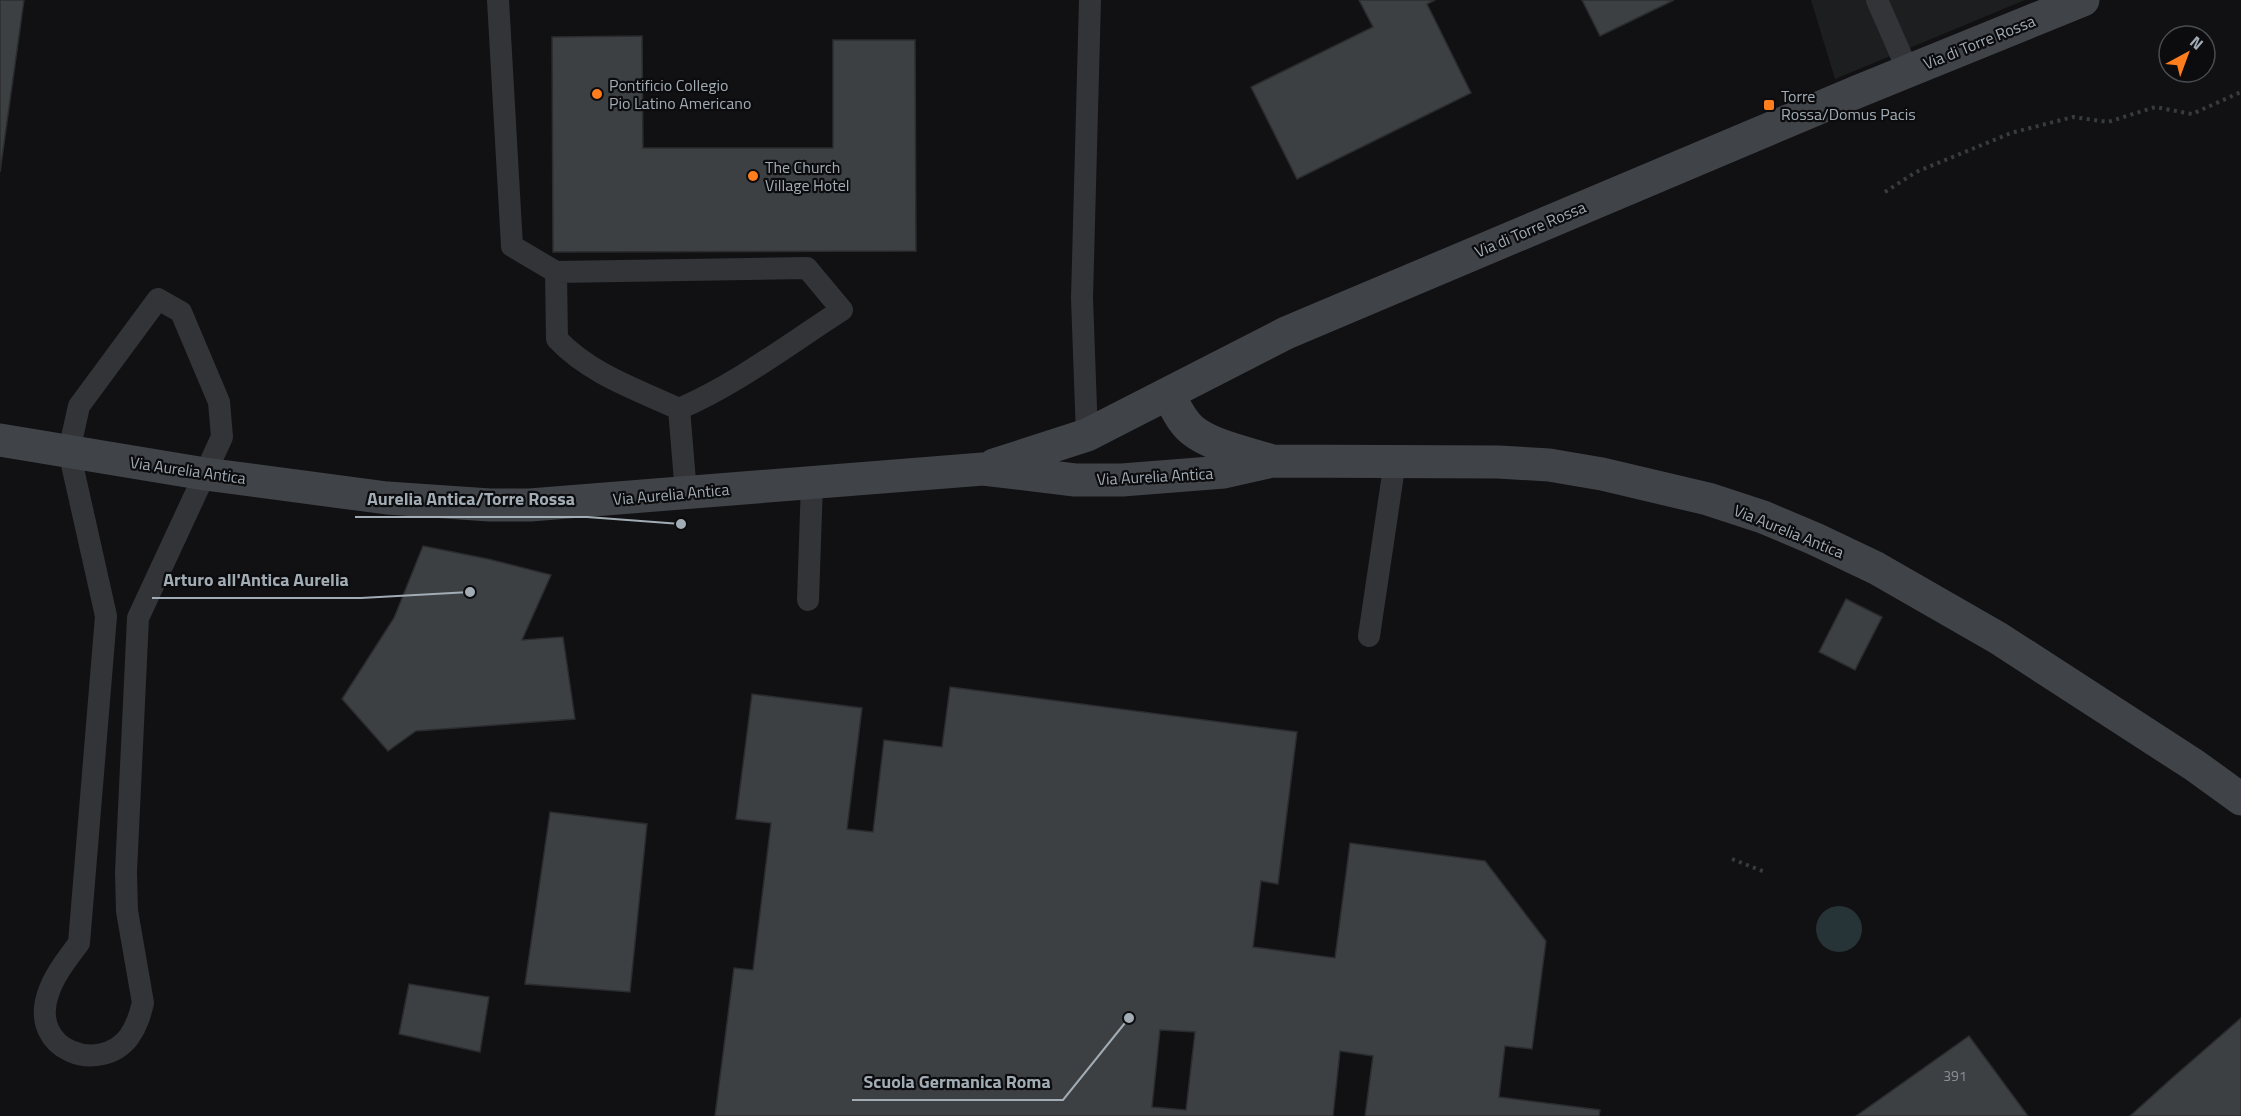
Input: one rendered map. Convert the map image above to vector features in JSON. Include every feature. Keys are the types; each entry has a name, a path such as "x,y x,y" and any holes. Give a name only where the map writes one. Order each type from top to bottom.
{"main road":[{"name":"Via di Torre Rossa","path":"983,469 1087,435 1286,333 1908,71 2083,0"},
{"name":"Via Aurelia Antica","path":"1168,394 1193,431 1207,440 1272,461"},
{"name":"Via Aurelia Antica","path":"0,440 205,474 387,498 530,506 983,469 1075,480 1122,480 1224,472 1272,461 1498,462 1549,465 1602,474 1708,499 1763,517 1815,538 1938,602 2018,651 2194,765 2241,799"}],"lane":[{"path":"498,0 512,246 556,272 807,268 842,310 731,382 678,409 588,367 572,355 557,339 556,272"},
{"path":"1087,435 1082,298 1090,0"},
{"path":"1877,0 1908,71"},
{"path":"158,299 181,312 219,402 222,437 205,474 138,618 126,872 127,911 143,1003 136,1026 128,1039 116,1049 105,1053 75,1054 54,1040 48,1032 44,1023 45,1007 48,992 79,943 106,616 69,452 79,406 158,299"},
{"path":"678,409 686,493"},
{"path":"1369,636 1395,461"},
{"path":"808,600 812,483"}],"path":[{"path":"1885,192 1916,172 2011,133 2073,117 2108,122 2155,107 2192,114 2241,92"},
{"path":"1731,859 1765,872"}],"shaded area":[{"path":"1811,0 2025,0 1835,79"},
{"path":"1839,906 1855,913 1862,929 1855,945 1839,952 1823,945 1816,929 1823,913"}],"building":[{"path":"0,0 24,0 0,172"},
{"path":"1359,0 1435,0 1427,4 1471,93 1297,179 1251,87 1373,27"},
{"path":"1582,0 1674,0 1600,36"},
{"name":"Pontificio Collegio Pio Latino Americano","path":"642,36 643,148 833,148 833,40 915,40 916,251 553,252 552,37"},
{"path":"423,546 551,575 522,640 563,637 575,719 416,731 388,751 342,699 394,618"},
{"path":"1846,599 1882,617 1855,670 1819,652"},
{"path":"950,687 1297,732 1278,884 1261,881 1253,947 1335,958 1350,843 1485,861 1546,941 1532,1049 1505,1046 1499,1097 1600,1110 1599,1116 1365,1116 1373,1056 1340,1051 1333,1116 715,1116 734,968 753,970 771,823 736,819 752,694 862,708 847,829 873,832 884,740 942,747","holes":["1160,1030 1195,1032 1186,1110 1152,1107"]},
{"path":"550,812 647,824 630,992 525,984"},
{"path":"409,984 489,997 480,1052 399,1034"},
{"path":"2241,1018 2241,1116 2130,1116 2171,1079"},
{"path":"1969,1036 2028,1116 1856,1116"}],"place":[{"name":"Pontificio Collegio Pio Latino Americano","path":"597,94"},
{"name":"Torre Rossa/Domus Pacis","path":"1769,105"},
{"name":"The Church Village Hotel","path":"753,176"},
{"name":"Aurelia Antica/Torre Rossa","path":"681,524"},
{"name":"Arturo all'Antica Aurelia","path":"470,592"},
{"name":"Scuola Germanica Roma","path":"1129,1018"}]}
